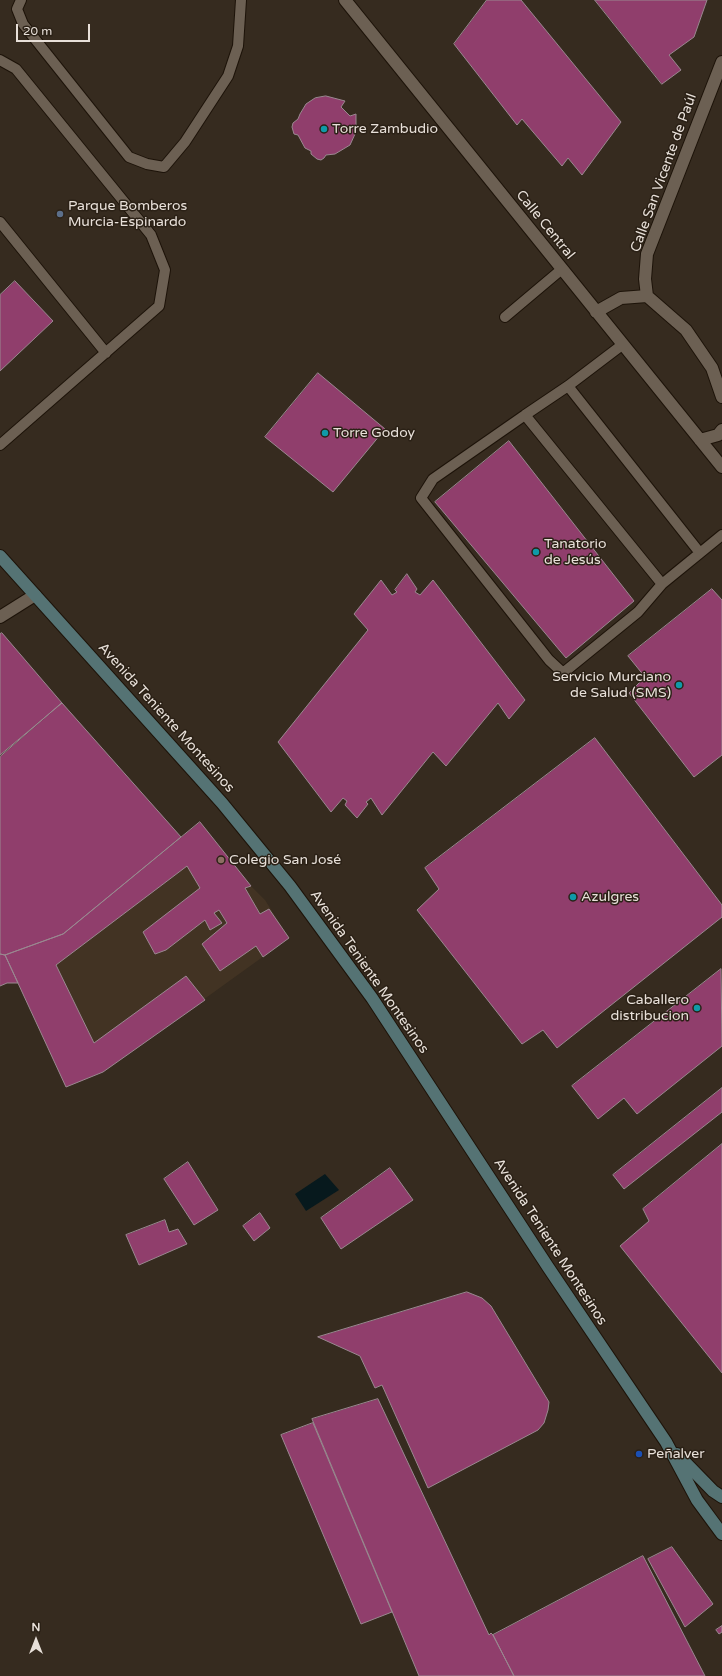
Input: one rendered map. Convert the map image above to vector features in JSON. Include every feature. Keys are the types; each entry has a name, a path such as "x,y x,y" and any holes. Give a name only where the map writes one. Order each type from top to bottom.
{"main road":[{"name":"Avenida Teniente Montesinos","path":"0,556 222,803 290,886 372,998 548,1267 666,1442 697,1500 722,1534"},
{"name":"Avenida Teniente Montesinos","path":"666,1442 708,1485 722,1497"}],"street":[{"name":"Calle Central","path":"345,0 722,467"},
{"name":"Calle San Vicente de Paúl","path":"647,296 645,279 647,254 722,62"},
{"path":"596,312 621,298 647,296 686,330 712,368 722,397"},
{"path":"700,440 718,435 722,430"},
{"path":"0,617 35,594"}],"lane":[{"path":"21,0 17,9 23,24 129,157 146,164 164,167 186,142 228,76 238,46 241,0"},
{"path":"0,60 16,69 151,235 165,270 159,306 0,446"},
{"path":"0,222 106,353"},
{"path":"505,317 562,269"},
{"path":"622,345 568,386 433,479 421,498 549,660 563,673 638,612 662,584 722,535"},
{"path":"568,386 700,553"},
{"path":"525,415 662,584"}],"shaded area":[{"path":"200,822 251,886 265,900 289,938 103,1072 66,1087 5,955 63,933"},
{"path":"325,1174 339,1190 306,1211 295,1194"}],"building":[{"path":"487,0 521,0 621,122 582,175 568,158 562,166 522,119 517,125 454,44"},
{"path":"595,0 707,0 694,37 669,55 681,70 662,84"},
{"name":"Torre Zambudio","path":"326,96 345,101 341,107 350,116 356,114 356,127 355,134 350,145 335,154 326,155 321,160 317,159 311,154 311,151 305,148 298,135 294,134 292,127 293,123 298,119 306,104 315,98"},
{"path":"15,281 53,321 0,371 0,295"},
{"name":"Torre Godoy","path":"318,373 385,429 333,492 265,437"},
{"name":"Tanatorio de Jesús","path":"509,441 634,601 566,658 435,502"},
{"path":"407,574 417,589 415,592 420,595 433,580 525,700 509,719 498,703 446,766 433,752 382,815 371,798 366,802 368,804 357,818 345,805 347,801 343,798 331,812 278,742 368,630 354,614 381,580 392,595 397,592 395,590"},
{"name":"Servicio Murciano de Salud (SMS)","path":"712,589 722,600 722,755 694,777 629,693 645,677 628,656"},
{"path":"2,633 62,703 0,755 0,634"},
{"path":"62,703 181,837 63,934 5,955 0,954 0,757"},
{"name":"Azulgres","path":"595,738 722,905 722,917 557,1048 543,1030 522,1044 417,910 439,889 425,868"},
{"path":"200,822 251,886 245,888 260,914 269,909 289,938 263,957 256,946 220,971 202,944 227,923 219,910 214,913 222,923 210,930 205,920 166,950 155,954 143,932 200,888 187,866 56,965 94,1043 186,976 205,1000 103,1072 66,1087 5,955 63,934"},
{"path":"0,954 5,955 18,983 7,983 0,986"},
{"name":"Caballero distribucion","path":"721,969 722,1046 637,1114 624,1098 598,1119 572,1086"},
{"path":"722,1088 722,1112 624,1189 613,1175"},
{"path":"722,1144 722,1373 620,1246 649,1221 643,1209"},
{"path":"188,1162 218,1210 194,1225 164,1179"},
{"path":"390,1168 413,1200 341,1249 321,1218"},
{"path":"260,1213 270,1228 254,1241 243,1226"},
{"path":"165,1220 169,1232 178,1229 187,1244 139,1265 126,1235"},
{"path":"467,1292 482,1298 491,1306 549,1402 548,1410 544,1423 538,1430 428,1488 382,1385 375,1388 360,1356 318,1337"},
{"path":"378,1399 489,1635 491,1633 493,1635 514,1676 419,1676 312,1419"},
{"path":"313,1423 392,1612 361,1624 281,1435"},
{"path":"672,1547 713,1604 685,1627 648,1559"},
{"path":"643,1556 705,1676 514,1676 493,1635"},
{"path":"722,1626 722,1632 719,1634 716,1630"}],"place":[{"name":"Torre Zambudio","path":"324,129"},
{"name":"Parque Bomberos Murcia-Espinardo","path":"60,214"},
{"name":"Torre Godoy","path":"325,433"},
{"name":"Tanatorio de Jesús","path":"536,552"},
{"name":"Servicio Murciano de Salud (SMS)","path":"679,685"},
{"name":"Colegio San José","path":"221,860"},
{"name":"Azulgres","path":"573,897"},
{"name":"Caballero distribucion","path":"697,1008"},
{"name":"Peñalver","path":"639,1454"}]}
